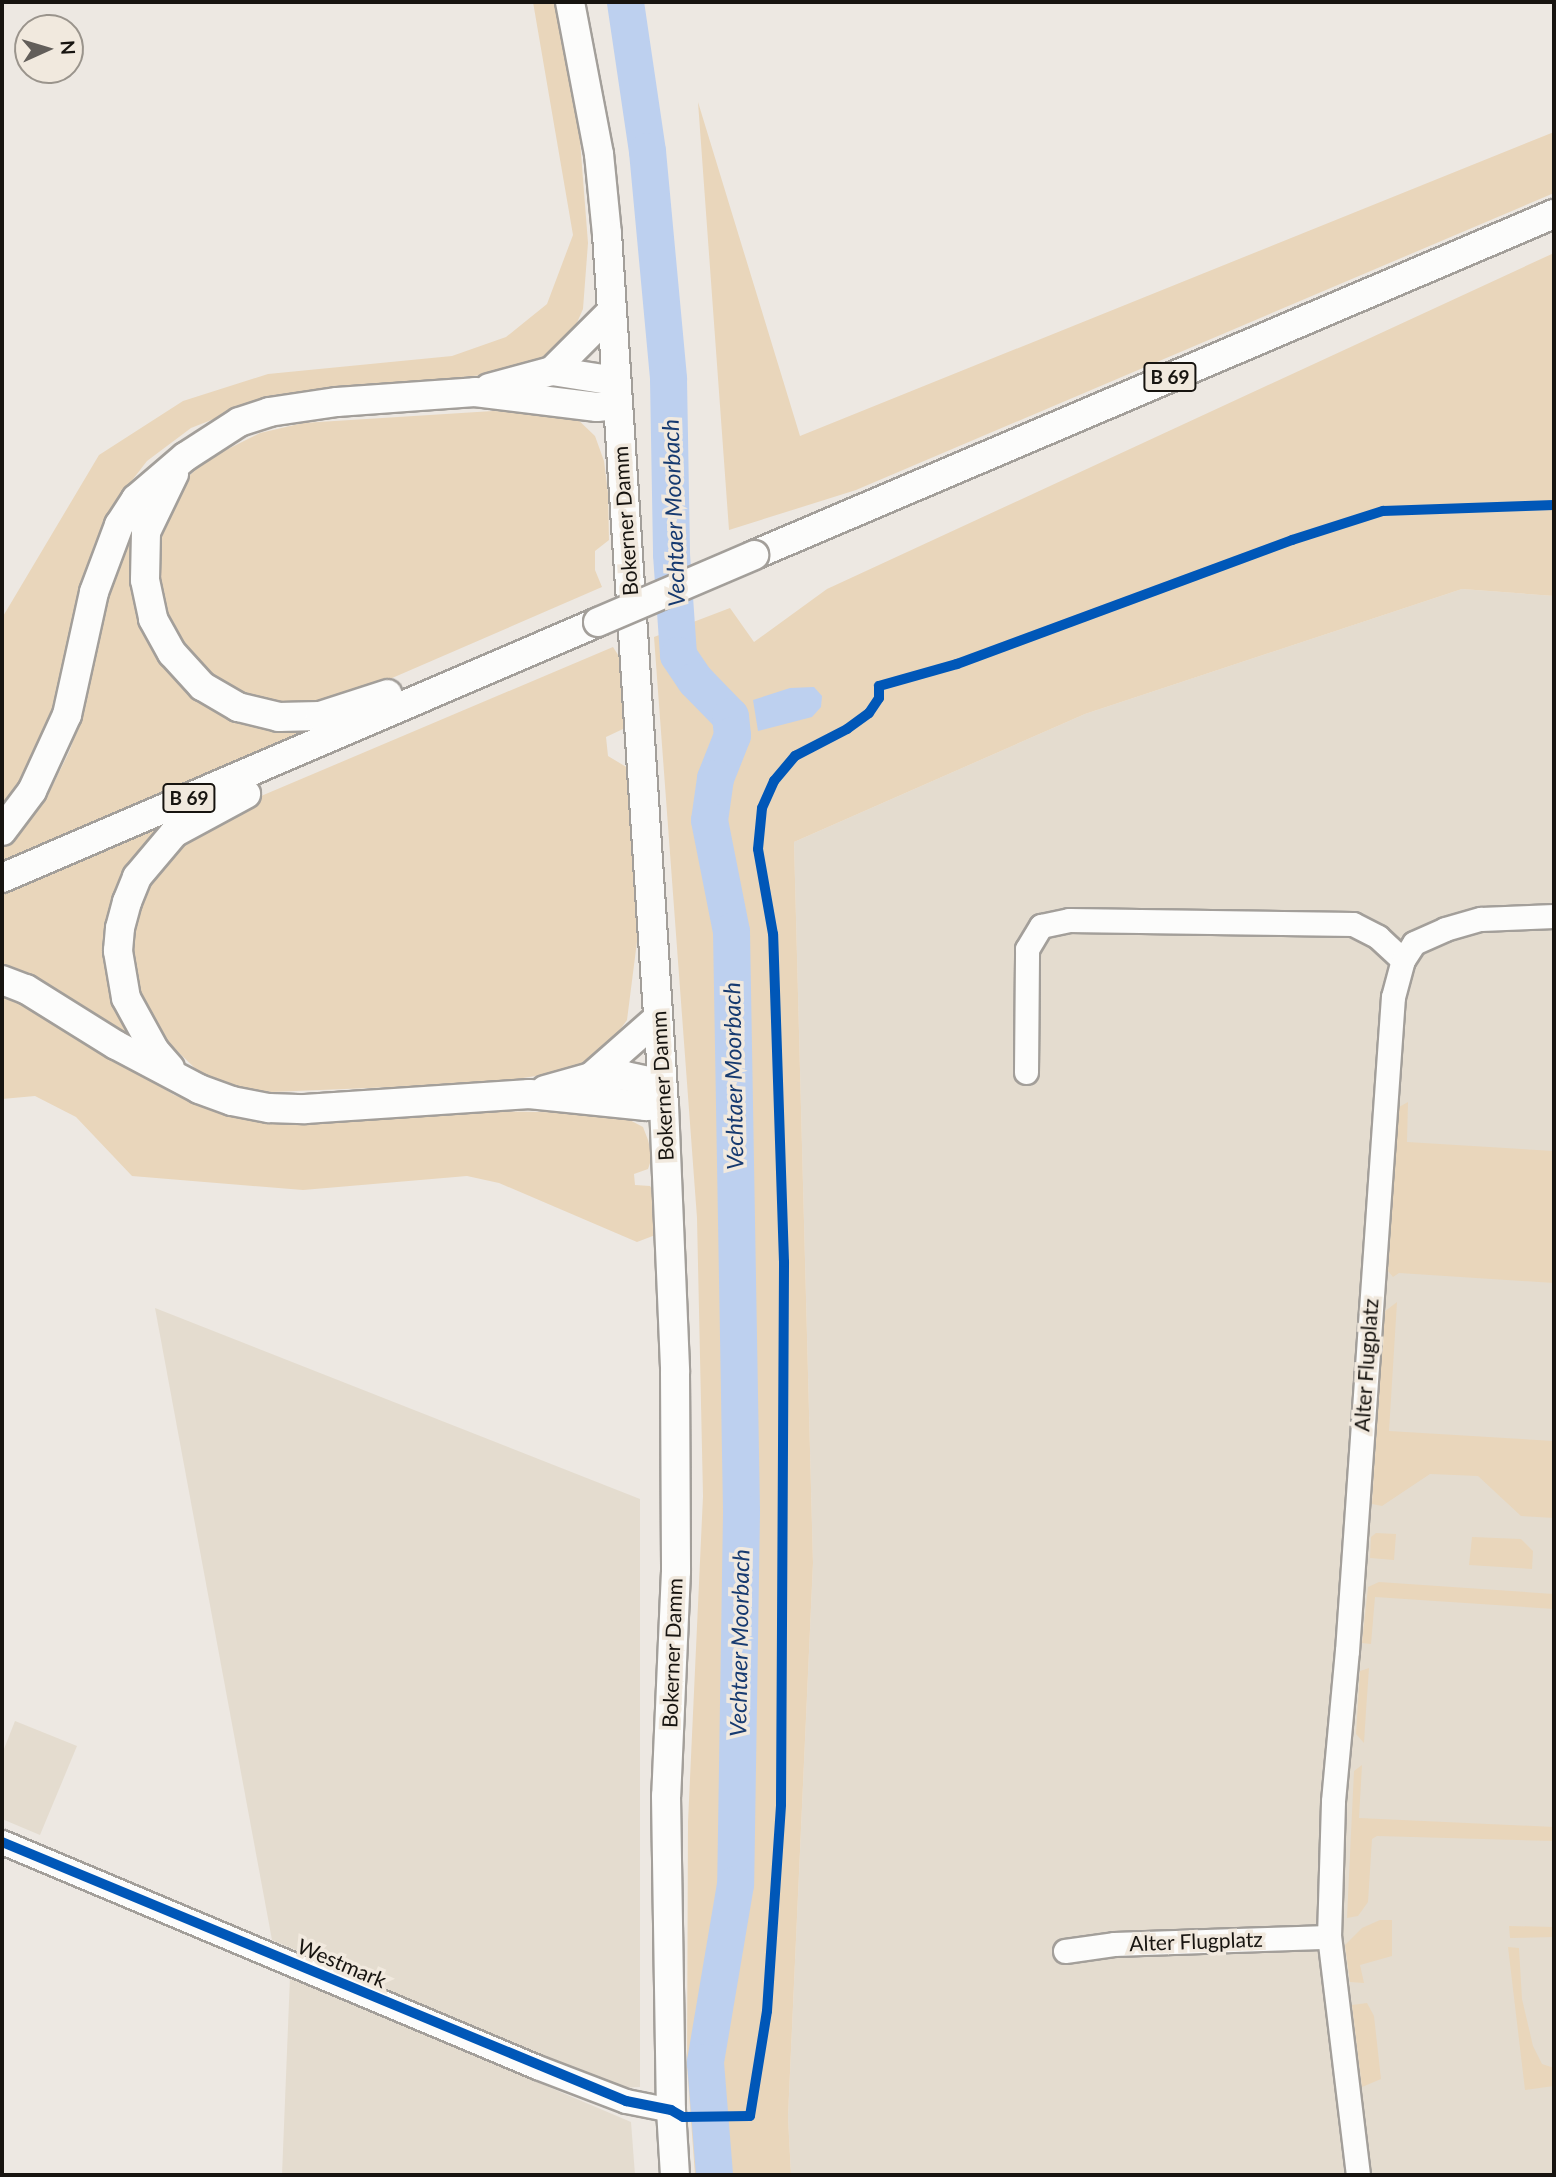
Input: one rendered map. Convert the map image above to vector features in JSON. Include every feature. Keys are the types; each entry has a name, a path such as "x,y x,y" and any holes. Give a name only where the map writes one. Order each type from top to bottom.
{"main road":[{"name":"Bokerner Damm","path":"570,2 599,154 663,1095 675,1385 676,1571 666,1796 671,2110 675,2175"},
{"name":"B 69","path":"2,878 1554,214"},
{"path":"2,831 32,792 67,715 94,592 118,525 136,499 185,457 239,422 269,412 337,402 475,392 552,371 611,312"},
{"path":"552,371 617,393"},
{"path":"475,392 597,407 617,393"},
{"path":"185,457 163,492 146,532 145,580 153,619 172,653 202,686 238,707 279,717 320,716 363,705 449,670 502,663"},
{"path":"179,1078 155,1051 135,1019 120,974 120,928 137,877 167,840 194,820 337,752 376,718"},
{"path":"2,980 26,989 116,1045 179,1078 232,1101 269,1108 304,1109 529,1094 646,1107 663,1095 625,1076 591,1077 529,1094"},
{"path":"591,1077 658,1018"}],"street":[{"path":"1026,1072 1027,949 1041,926 1069,920 1353,924 1378,937 1403,960 1413,943 1445,929 1481,919 1554,916"},
{"name":"Alter Flugplatz","path":"1358,2175 1329,1937 1333,1801 1347,1651 1384,1102 1394,997 1403,960"},
{"name":"Westmark","path":"2,1842 537,2067 626,2101 671,2110"},
{"name":"Alter Flugplatz","path":"1065,1951 1114,1944 1329,1937"}],"shaded area":[{"path":"533,2 557,2 578,115 588,243 583,309 572,334 542,361 504,373 274,395 191,428 147,461 113,505 94,545 76,610 59,703 42,749 2,809 2,618 99,455 183,401 268,374 452,356 506,337 547,304 573,235"},
{"path":"698,102 800,436 1554,132 1554,193 856,490 729,530"},
{"path":"1554,253 1554,596 1462,589 1085,714 794,842 813,1563 788,2117 791,2175 695,2175 687,2066 688,1822 703,1496 697,1218 654,637 730,608 754,642 827,589"},
{"path":"493,411 573,415 595,436 604,461 608,493 609,540 595,551 595,570 602,587 339,701 279,704 246,694 219,680 196,661 174,633 159,591 157,564 161,531 170,507 188,477 206,460 260,433 303,423"},
{"path":"138,513 172,673 312,727 313,731 2,863 2,848 47,797 70,750 85,704 107,596"},
{"path":"1462,589 1554,596 1554,2175 791,2175 788,2117 813,1563 794,842 1085,714"},
{"path":"613,647 620,658 625,707 623,729 606,737 608,756 628,768 639,926 627,1020 603,1053 579,1066 549,1074 491,1083 271,1092 234,1086 200,1073 172,1046 155,1026 142,1000 134,961 134,926 142,899 158,872 182,844 228,810"},
{"path":"157,827 157,833 121,880 108,916 104,960 113,1002 133,1036 130,1041 59,990 2,967 2,892"},
{"path":"2,991 56,1018 174,1095 220,1113 288,1123 477,1111 597,1113 626,1118 643,1127 648,1140 652,1157 648,1169 634,1174 635,1185 650,1186 656,1195 658,1234 637,1242 499,1183 467,1176 303,1190 132,1176 76,1117 35,1096 2,1099"},
{"path":"1408,1102 1407,1142 1554,1151 1554,1283 1399,1273 1393,1277 1388,1271 1399,1107"},
{"path":"1397,1302 1389,1431 1554,1441 1554,1518 1521,1516 1478,1476 1430,1474 1382,1506 1372,1504 1384,1312"},
{"path":"155,1308 640,1499 640,2087 619,2088 272,1940"},
{"path":"1376,1533 1396,1534 1394,1560 1370,1558 1371,1537"},
{"path":"1472,1537 1521,1539 1533,1551 1532,1569 1469,1565"},
{"path":"1379,1582 1554,1594 1554,1609 1375,1597 1371,1644 1362,1643 1368,1587"},
{"path":"1369,1668 1364,1743 1356,1734 1360,1671"},
{"path":"15,1721 77,1746 40,1835 2,1819 2,1754"},
{"path":"1362,1765 1359,1818 1554,1827 1554,1841 1377,1836 1372,1839 1368,1902 1358,1916 1347,1918 1354,1771"},
{"path":"1380,1920 1392,1920 1392,1956 1360,1965 1364,1983 1350,1982 1345,1945 1362,1928"},
{"path":"1509,1926 1554,1927 1554,1937 1510,1938"},
{"path":"1508,1947 1519,1948 1522,1999 1533,2046 1542,2064 1554,2068 1554,2086 1525,2090"},
{"path":"290,1977 631,2122 635,2175 282,2175"},
{"path":"1367,2003 1374,2016 1381,2079 1362,2087 1352,2005"}],"water":[{"path":"814,687 822,696 821,707 812,717 758,731 753,700 790,688"}],"waterway":[{"name":"Vechtaer Moorbach","path":"625,2 647,151 668,379 671,554 678,655 695,680 730,716 732,735 715,778 709,820 731,931 741,1512 735,1884 705,2062 714,2175"}],"cycle path":[{"path":"2,1842 626,2101 671,2110 683,2117 750,2116 767,2011 781,1804 784,1262 773,934 758,849 762,808 774,781 795,756 847,729 869,713 879,698 879,686 957,664 1292,540 1383,511 1554,505"}]}
